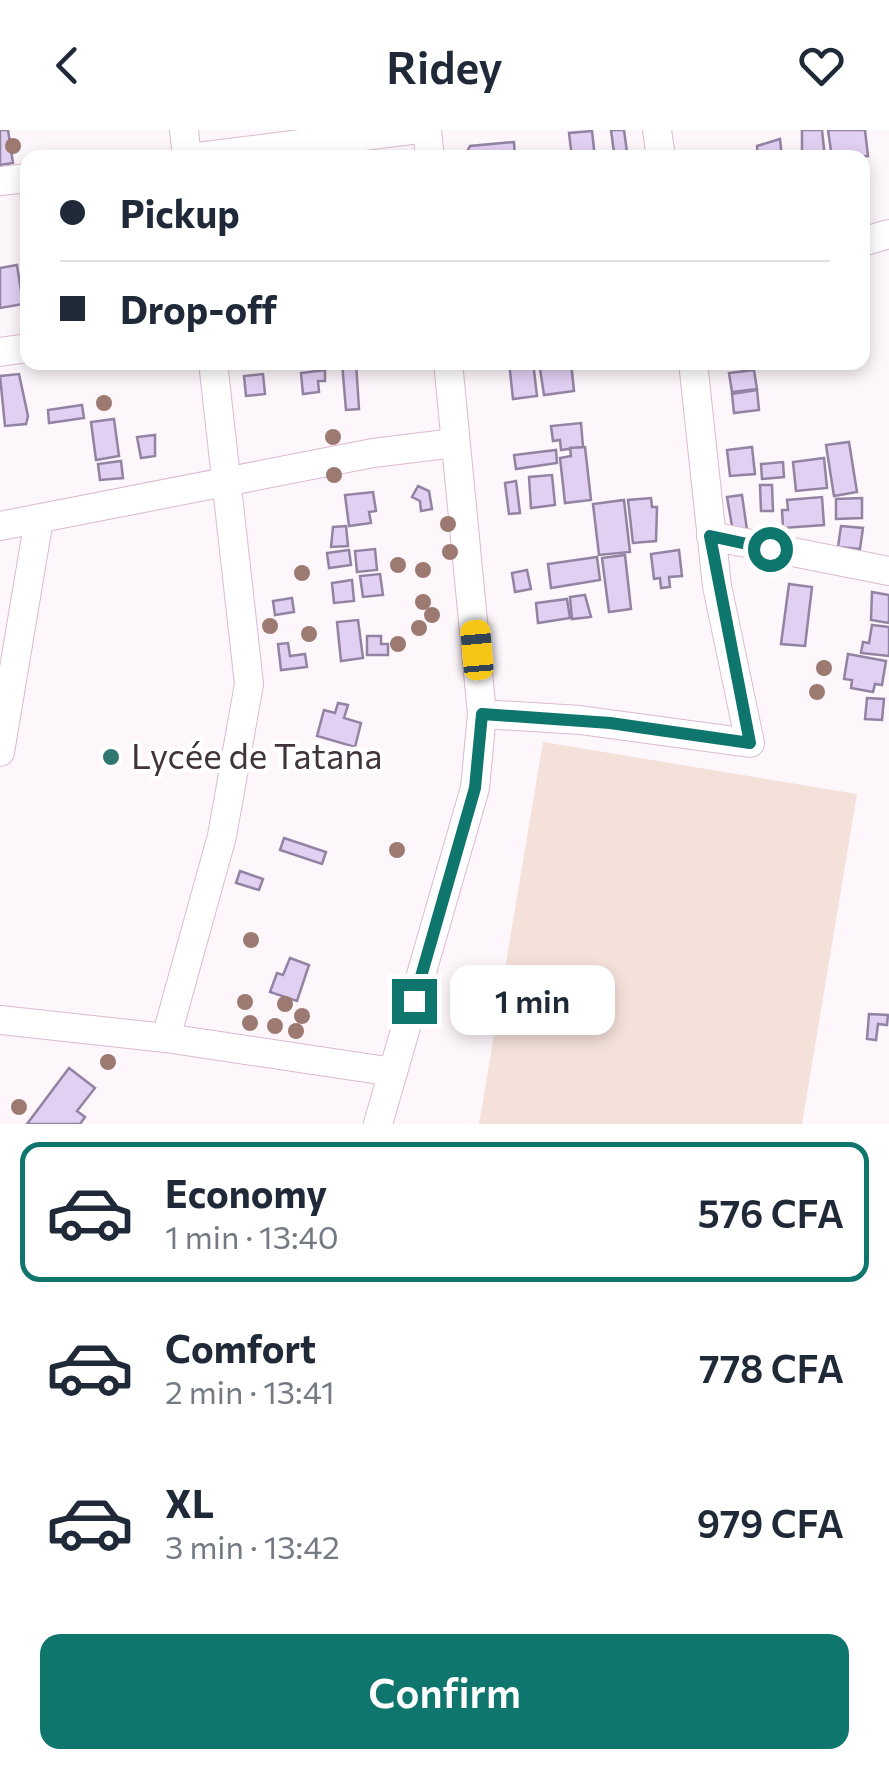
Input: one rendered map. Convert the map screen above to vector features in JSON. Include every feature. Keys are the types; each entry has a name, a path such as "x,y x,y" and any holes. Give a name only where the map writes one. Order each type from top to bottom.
{"street":[{"path":"252,150 412,130"},
{"path":"166,1038 222,836 249,684 214,370"},
{"path":"378,1124 475,788 482,714 449,370"},
{"path":"482,714 595,721 750,743 710,536 694,370"},
{"path":"0,526 151,500 228,480 455,443"},
{"path":"0,752 38,519"},
{"path":"710,536 889,571"},
{"path":"0,1020 166,1038 393,1072"}],"shaded area":[{"path":"543,742 857,794 802,1124 479,1124"}],"building":[{"path":"0,130 8,130 13,163 0,165"},
{"path":"611,130 624,130 627,150 614,150"},
{"path":"802,130 822,130 824,150 802,150"},
{"path":"828,130 865,130 867,150 831,150"},
{"path":"592,131 594,150 571,150 569,133"},
{"path":"780,139 781,150 757,150 757,146"},
{"path":"514,142 514,150 468,150 470,146"},
{"path":"17,265 20,305 0,308 0,268"},
{"path":"325,370 325,381 318,381 319,392 303,394 301,373"},
{"path":"343,370 357,370 359,409 346,410"},
{"path":"510,370 534,370 537,396 513,399"},
{"path":"540,370 572,370 574,391 544,395"},
{"path":"754,370 757,389 732,392 729,373"},
{"path":"19,374 28,416 26,424 5,426 0,376"},
{"path":"263,374 265,394 246,396 244,376"},
{"path":"757,390 759,410 734,413 732,394"},
{"path":"82,405 84,418 49,423 48,410"},
{"path":"114,419 119,456 96,460 91,422"},
{"path":"581,423 583,447 561,450 560,440 553,441 551,426"},
{"path":"155,435 155,456 141,458 137,437"},
{"path":"849,442 857,492 834,496 826,445"},
{"path":"585,447 591,500 565,503 560,458 571,456 570,448"},
{"path":"752,447 755,474 730,476 727,450"},
{"path":"556,450 557,463 516,469 514,455"},
{"path":"824,458 827,488 796,491 793,462"},
{"path":"121,461 123,478 100,480 98,464"},
{"path":"783,462 784,477 762,479 761,464"},
{"path":"552,475 555,505 531,508 529,477"},
{"path":"516,481 520,513 509,514 505,483"},
{"path":"760,485 772,485 773,511 761,511"},
{"path":"418,486 429,491 432,509 421,511 420,501 412,497"},
{"path":"373,492 376,511 369,512 371,523 349,526 345,495"},
{"path":"742,495 747,530 733,532 727,497"},
{"path":"822,497 824,525 783,528 782,510 788,510 787,500"},
{"path":"651,498 652,507 657,507 656,541 633,543 628,500"},
{"path":"862,498 862,518 836,519 836,499"},
{"path":"624,500 630,552 599,555 593,504"},
{"path":"346,526 348,546 331,547 333,527"},
{"path":"841,526 863,528 860,549 838,547"},
{"path":"375,549 377,570 357,572 355,551"},
{"path":"349,550 351,565 329,568 327,553"},
{"path":"679,550 682,576 669,577 670,587 661,588 660,578 654,579 651,554"},
{"path":"625,555 631,609 609,612 602,558"},
{"path":"597,557 600,580 551,588 548,564"},
{"path":"527,570 531,589 515,592 512,573"},
{"path":"380,574 383,595 363,597 360,576"},
{"path":"352,580 354,601 334,603 332,583"},
{"path":"789,584 812,587 805,646 781,644"},
{"path":"872,592 889,595 889,623 871,620"},
{"path":"585,595 591,617 572,619 570,597"},
{"path":"292,598 294,612 275,615 273,601"},
{"path":"567,599 570,618 538,623 536,603"},
{"path":"358,620 363,658 341,661 337,622"},
{"path":"872,625 889,627 889,656 861,653 863,642 869,643"},
{"path":"367,636 381,636 381,644 388,644 388,655 367,655"},
{"path":"288,643 290,656 305,654 307,667 281,670 278,644"},
{"path":"848,654 886,661 882,685 875,684 873,692 851,688 852,680 844,679"},
{"path":"867,698 884,699 882,720 865,719"},
{"path":"338,703 348,705 344,718 361,723 355,747 317,736 324,710 335,713"},
{"path":"284,838 326,852 322,864 280,850"},
{"path":"240,871 263,879 259,890 236,883"},
{"path":"290,958 309,965 297,1001 270,992 277,973 283,975"},
{"path":"869,1014 888,1015 887,1025 878,1024 876,1040 867,1039"},
{"path":"69,1068 95,1088 77,1111 85,1117 80,1124 27,1124"}],"place":[{"name":"Lycée de Tatana","path":"111,757"}],"route":[{"path":"414,1001 475,788 482,714 610,723 750,743 710,536 770,549"}]}
